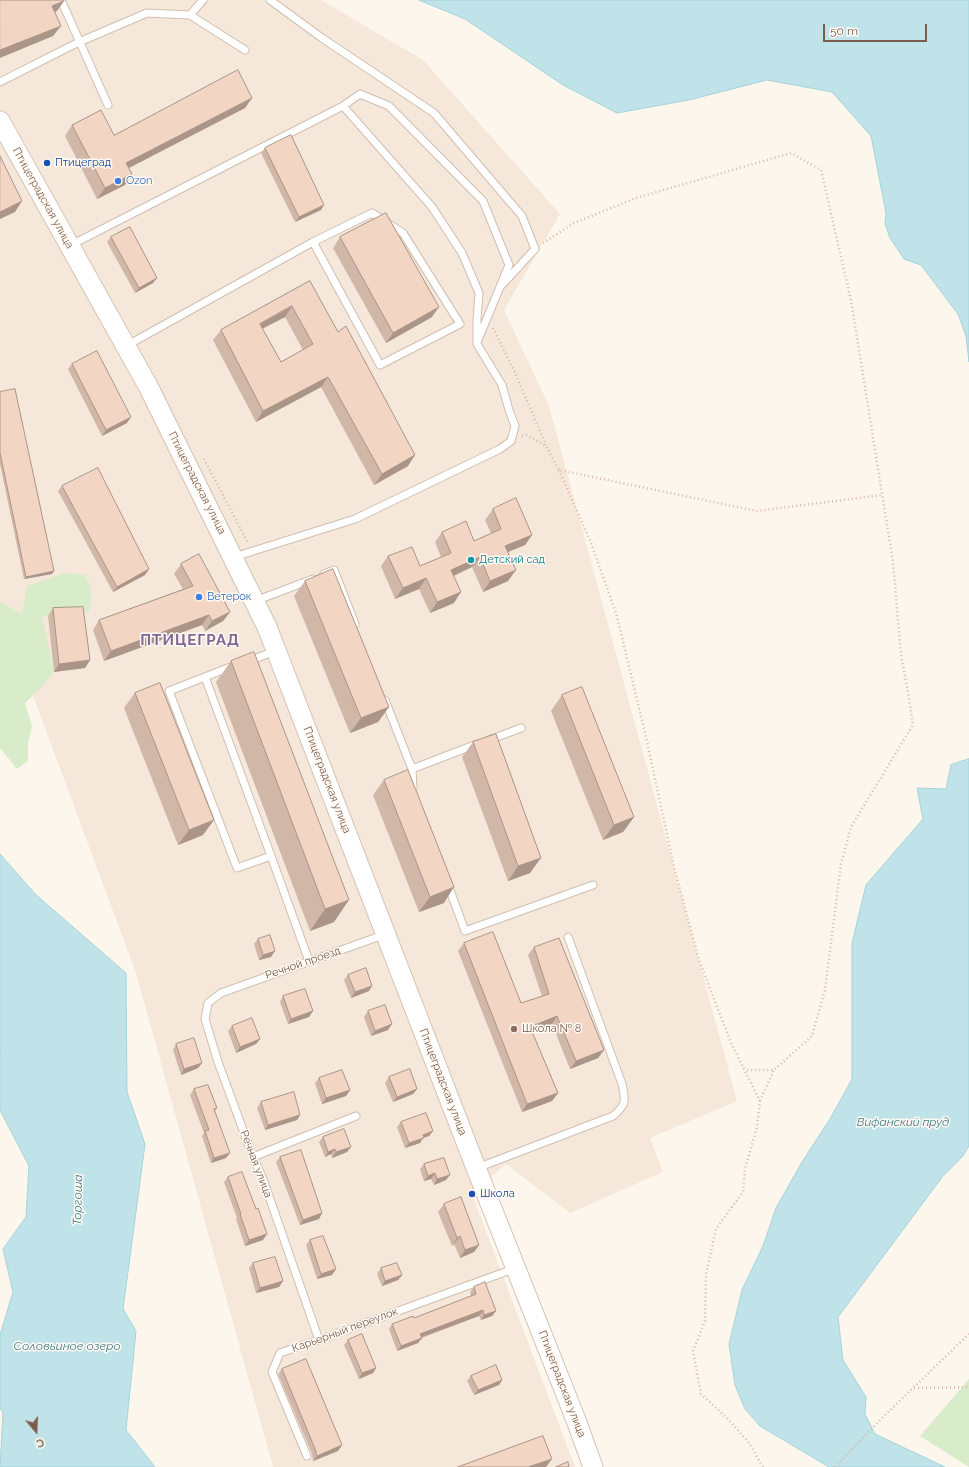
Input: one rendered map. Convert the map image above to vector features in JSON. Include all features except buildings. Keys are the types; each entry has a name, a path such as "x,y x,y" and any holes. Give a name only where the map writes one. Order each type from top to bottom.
{"street":[{"name":"Птицеградская улица","path":"0,121 126,346 165,419 234,557 277,650 476,1168 576,1420 593,1467"}],"lane":[{"path":"61,0 108,105"},
{"path":"190,15 203,0"},
{"path":"270,0 322,38 434,113 522,216 535,249 500,286"},
{"path":"0,82 79,42 147,13 190,15 245,50"},
{"path":"70,245 343,106 360,94 389,106 483,201 509,265 477,344"},
{"path":"234,557 355,519 500,449 511,441 515,426 502,385 477,344 476,319 479,293 462,253 432,207 343,106"},
{"path":"126,346 313,242 372,213 403,233 460,324 380,365 313,242"},
{"path":"255,601 334,570 357,629"},
{"path":"271,856 237,868 169,690 277,650"},
{"path":"205,677 309,961"},
{"path":"383,695 412,769 412,787 415,794"},
{"path":"412,769 521,728"},
{"path":"446,881 465,931 592,885"},
{"name":"Речной проезд","path":"221,993 386,934"},
{"path":"476,1168 613,1116 622,1108 625,1098 622,1084 568,937"},
{"name":"Речная улица","path":"221,993 208,1003 206,1019 218,1062 253,1157 263,1179 318,1340"},
{"path":"253,1157 356,1116"},
{"name":"Карьерный переулок","path":"307,1456 272,1372 280,1353 516,1268"}],"path":[{"path":"535,249 574,223 636,198 791,153 820,170 851,300 893,562 901,655 913,725 851,827 841,864 825,990 812,1036 774,1070 760,1101 757,1127 745,1169 743,1192 716,1229 706,1274 705,1322 693,1351 701,1394 728,1418 749,1442 763,1467"},
{"path":"489,314 493,327 515,372 546,446 559,470 591,543 616,613 646,737 674,867 699,960 731,1043 746,1070 760,1101"},
{"path":"511,441 526,435 546,446"},
{"path":"559,470 756,511 882,495"},
{"path":"746,1070 774,1070"},
{"path":"835,1467 883,1417 969,1334"},
{"path":"913,1388 969,1387"}],"shaded area":[{"path":"0,0 321,0 423,60 560,214 504,310 549,406 737,1101 650,1138 663,1172 570,1213 506,1164 472,1194 575,1467 273,1467 136,973 0,607"}],"green space":[{"path":"64,573 85,575 90,584 92,597 89,611 82,615 42,616 54,672 39,690 25,703 32,726 28,744 28,761 17,769 0,748 0,602 22,614 27,586"},
{"path":"969,1379 969,1467 920,1436"}],"water":[{"path":"419,0 969,0 969,362 966,336 958,314 921,265 904,259 890,238 885,224 886,213 871,136 832,92 767,80 689,100 617,113 563,85 465,19"},
{"name":"Вифанский пруд","path":"969,759 969,1146 962,1157 943,1176 838,1317 843,1360 866,1397 865,1414 875,1434 945,1467 829,1467 760,1426 745,1409 735,1385 729,1344 742,1290 763,1246 776,1208 802,1162 830,1119 852,1079 852,943 866,885 923,819 917,788 946,789 951,765"},
{"name":"Соловьиное озеро","path":"0,854 35,894 126,973 127,1092 145,1144 123,1309 136,1331 126,1430 155,1467 0,1467 3,1413 0,1408 0,1335 13,1292 3,1249 26,1217 29,1166 0,1110"}],"place":[{"name":"Птицеград","path":"47,163"},
{"name":"Ozon","path":"118,181"},
{"name":"Детский сад","path":"471,560"},
{"name":"Ветерок","path":"199,597"},
{"name":"Школа № 8","path":"514,1029"},
{"name":"Школа","path":"472,1194"}],"district":[{"name":"ПТИЦЕГРАД","path":"190,640"}],"water label":[{"name":"Торгоша","path":"78,1200"}]}
